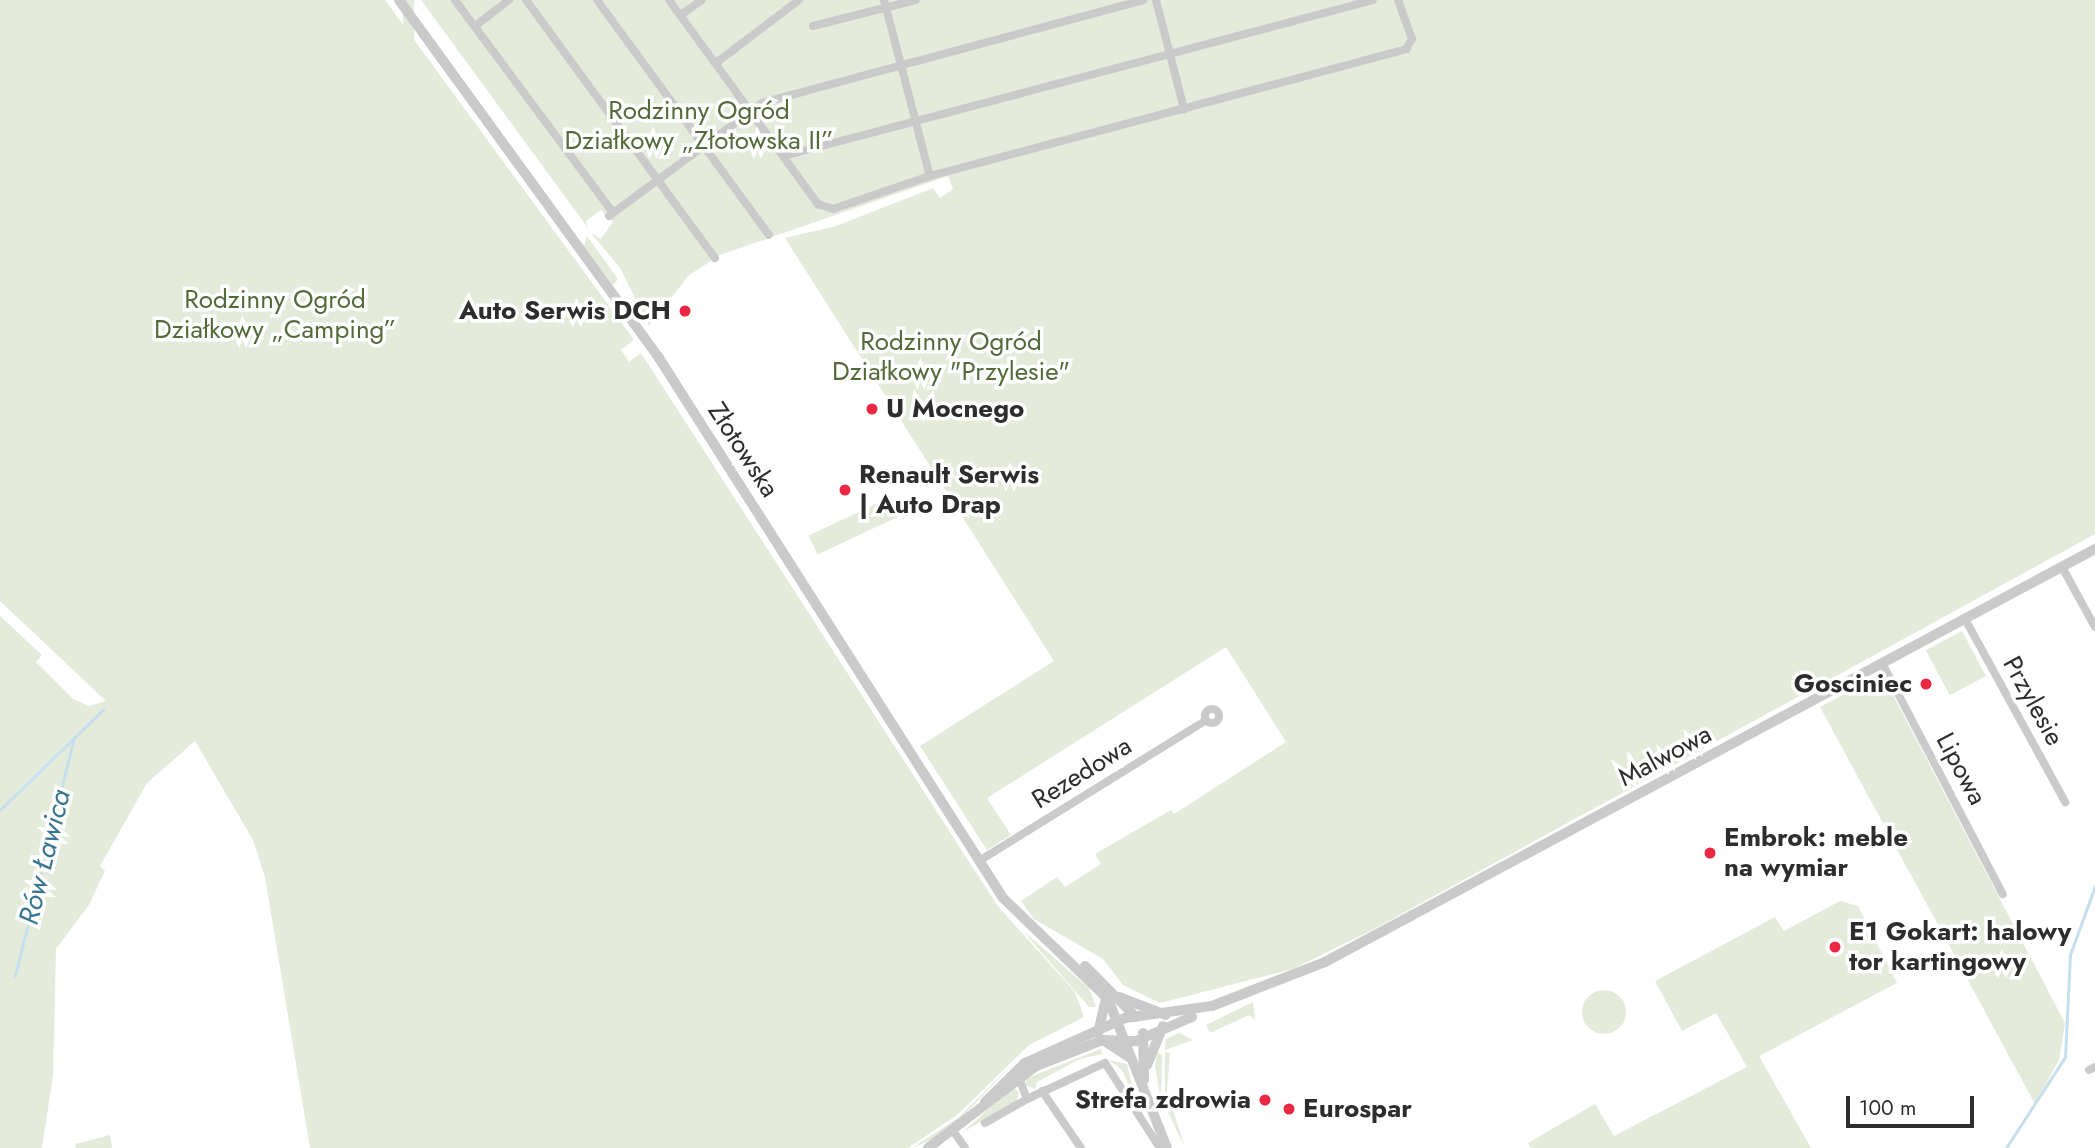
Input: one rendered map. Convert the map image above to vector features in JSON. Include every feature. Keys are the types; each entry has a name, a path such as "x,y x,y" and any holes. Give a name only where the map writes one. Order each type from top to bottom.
{"street":[{"name":"Złotowska","path":"399,0 654,352 979,861 1036,933 1137,1018"},
{"path":"455,0 611,215 762,103 1143,0"},
{"path":"475,26 509,0"},
{"path":"526,0 715,258"},
{"path":"597,0 769,235"},
{"path":"669,0 825,209 930,176 1406,49 1412,39 1398,0"},
{"path":"681,15 702,0"},
{"path":"716,63 799,0"},
{"path":"813,26 885,4 916,0"},
{"path":"1157,0 1184,109"},
{"path":"784,156 1373,0"},
{"path":"885,4 930,176"},
{"name":"Malwowa","path":"1101,1036 1125,1040 1142,1036 1251,994 1362,943 2095,549"},
{"path":"2062,567 2095,627"},
{"name":"Przylesie","path":"1965,619 2065,802"},
{"name":"Lipowa","path":"1882,663 2003,894"},
{"name":"Rezedowa","path":"979,861 1206,720"},
{"name":"Malwowa","path":"928,1148 954,1132 1017,1073 1137,1018 1168,1016 1251,994"},
{"name":"Złotowska","path":"1111,996 1119,1025 1167,1148"},
{"path":"1130,1054 1101,1036 1111,996 1168,1016"},
{"path":"1137,1018 1142,1036 1145,1090"},
{"path":"1145,1090 1149,1053 1163,1026"},
{"path":"985,1123 1027,1098 1105,1063 1160,1148"},
{"path":"1017,1073 1027,1098"},
{"path":"1042,1091 1081,1148"},
{"path":"954,1132 965,1148"}],"green space":[{"name":"Rodzinny Ogród Działkowy „Camping”","path":"0,0 385,0 634,340 621,350 629,362 641,353 997,905 1075,992 1084,1017 1029,1045 957,1115 908,1148 310,1148 265,877 253,840 195,741 147,783 100,866 105,871 89,905 56,949 53,1075 42,1148 0,1148 0,616 42,655 36,662 73,699 89,706 106,701 0,601"},
{"path":"403,0 414,0 414,287 403,287"},
{"path":"421,0 2095,0 2095,534 1374,929 1293,969 1160,1003 1123,985 1103,959 1034,919 1021,901 1057,877 1065,887 1101,864 1095,854 1171,810 1174,814 1286,742 1226,647 987,798 1011,835 987,850 920,746 1054,661 785,238 836,226 933,188 940,198 953,189 948,176 720,255 689,275 649,326 620,268 591,233 601,239 613,222 601,210 586,221 588,228"},
{"path":"587,236 618,279 613,286 584,246"},
{"path":"891,497 900,516 817,554 809,535"},
{"path":"1962,631 1986,676 1950,695 1926,650"},
{"path":"1882,674 2065,1023 2059,1060 2035,1104 1820,707"},
{"path":"1840,901 1858,906 1897,983 1759,1056 1811,1148 1531,1148 1528,1143 1595,1104 1614,1136 1747,1067 1716,1013 1682,1031 1655,981 1775,917 1784,931"},
{"path":"1022,930 1089,988 1096,1007 1089,1007"},
{"path":"1604,990 1619,997 1626,1012 1619,1027 1604,1034 1589,1027 1582,1012 1589,997"},
{"path":"1253,1002 1255,1020 1249,1015 1210,1033 1206,1025"},
{"path":"1179,1033 1193,1040 1165,1050 1166,1039"},
{"path":"1101,1049 1102,1054 1080,1059 1037,1082 1035,1089 1025,1085 1027,1078"},
{"path":"1157,1052 1162,1055 1161,1101 1155,1066"},
{"path":"1165,1052 1170,1053 1167,1091 1185,1148 1165,1106"},
{"path":"1023,1054 960,1119 938,1137 912,1148 958,1118"},
{"path":"1109,1060 1127,1064 1136,1102 1122,1070"},
{"path":"1013,1087 1019,1092 1017,1101 963,1132"},
{"path":"110,1135 112,1148 76,1148 75,1144"}],"waterway":[{"name":"Rów Ławica","path":"0,810 103,710"},
{"name":"Rów Ławica","path":"15,976 74,737"},
{"path":"2006,1148 2065,1057 2070,955 2095,886"}],"place":[{"name":"Auto Serwis DCH","path":"685,311"},
{"name":"U Mocnego","path":"872,409"},
{"name":"Renault Serwis | Auto Drap","path":"845,490"},
{"name":"Gosciniec","path":"1926,684"},
{"name":"Embrok: meble na wymiar","path":"1710,853"},
{"name":"E1 Gokart: halowy tor kartingowy","path":"1835,947"},
{"name":"Strefa zdrowia","path":"1265,1100"},
{"name":"Eurospar","path":"1289,1109"}],"park label":[{"name":"Rodzinny Ogród Działkowy „Złotowska II”","path":"699,126"},
{"name":"Rodzinny Ogród Działkowy \"Przylesie\"","path":"951,357"}]}
